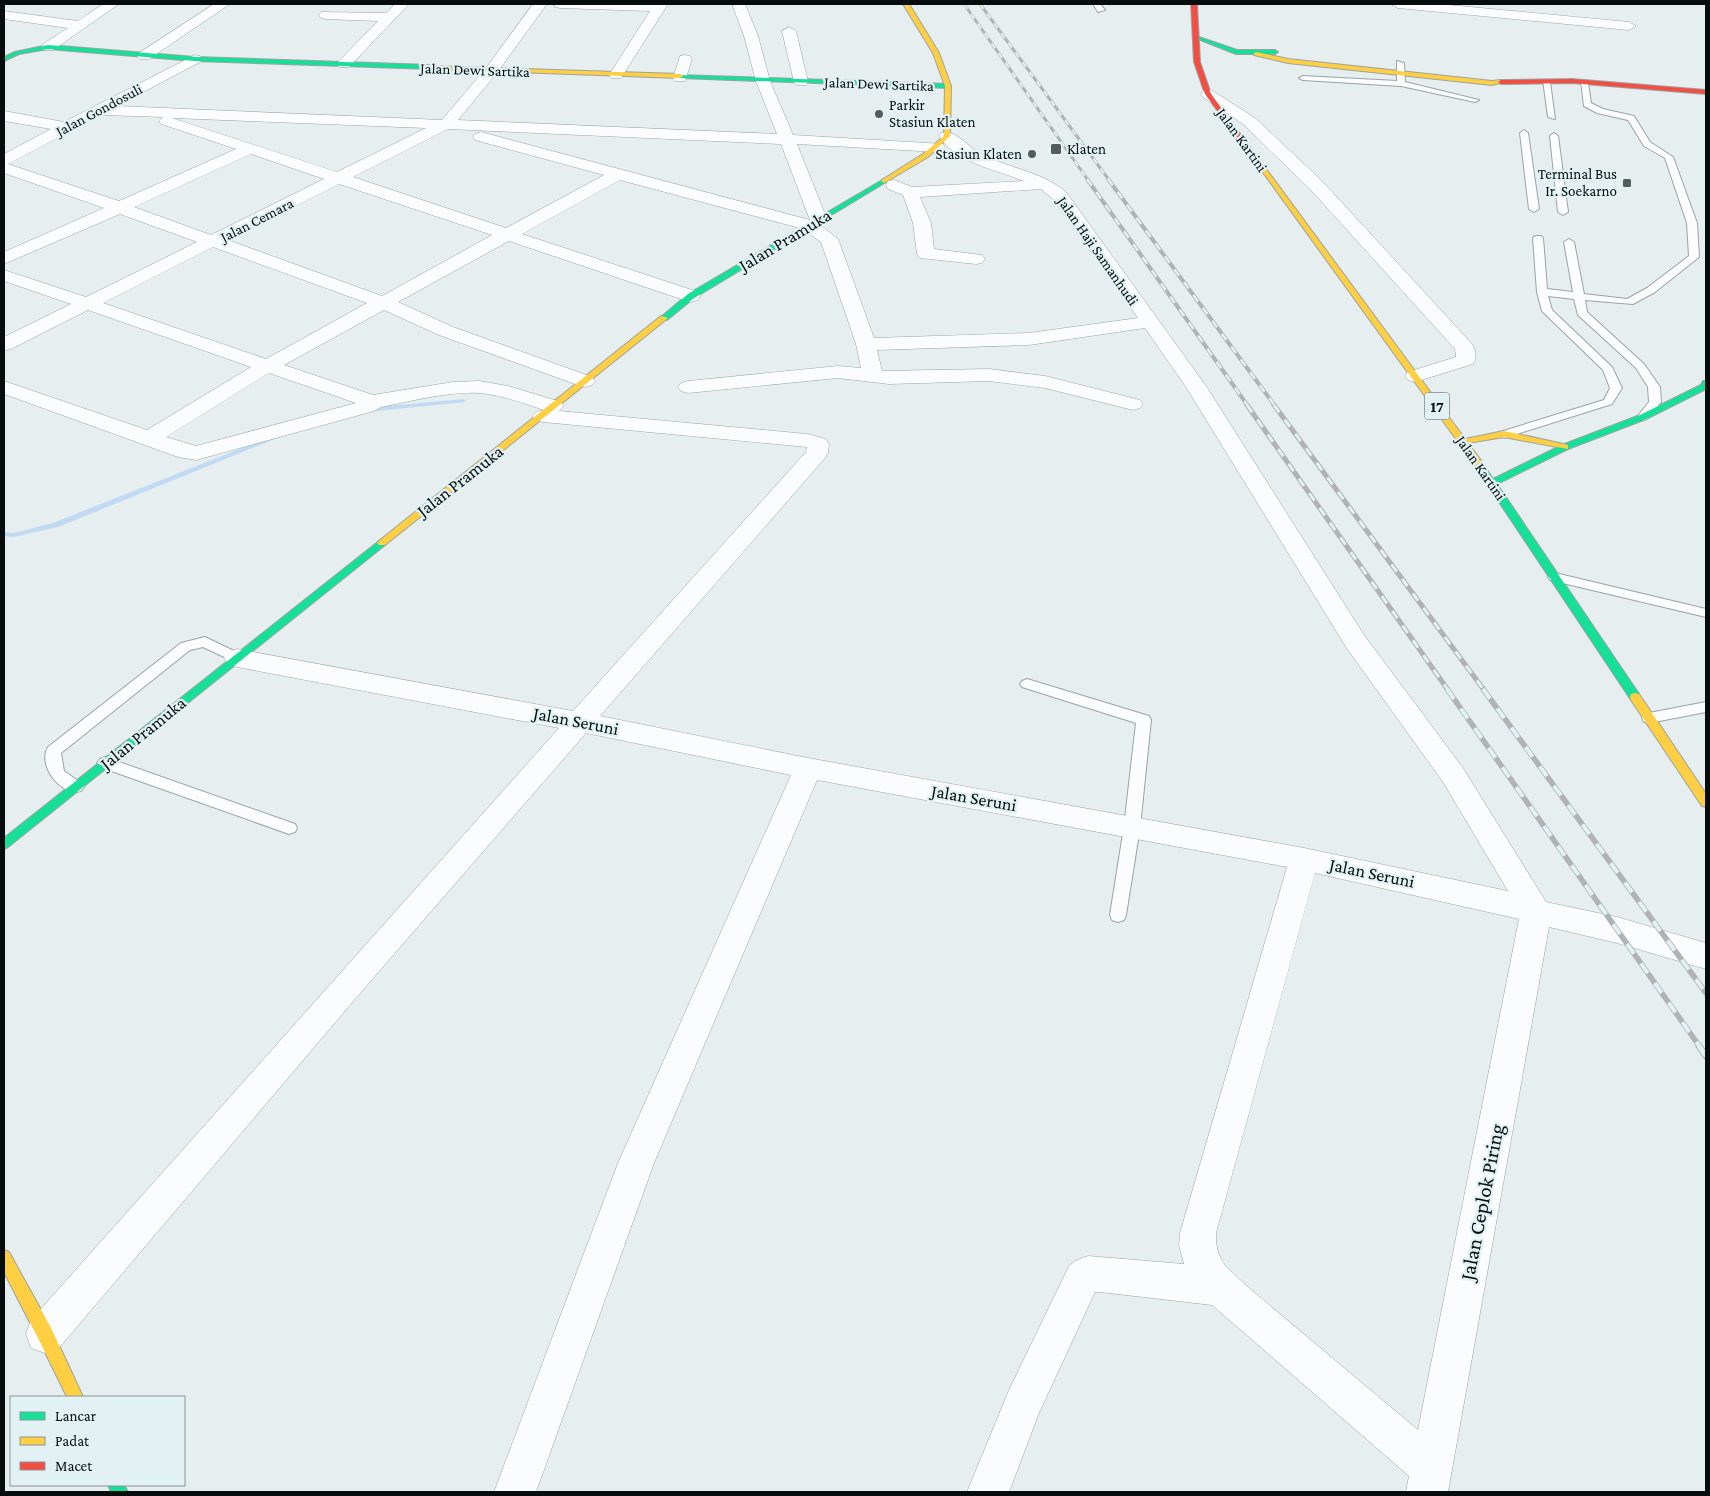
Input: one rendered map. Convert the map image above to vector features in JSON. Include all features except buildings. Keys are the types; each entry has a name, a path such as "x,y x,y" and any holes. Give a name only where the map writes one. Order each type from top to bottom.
{"main road":[{"path":"906,4 936,53 948,86 942,142"},
{"name":"Jalan Kartini","path":"1194,4 1196,62 1208,94 1492,482 1706,804"},
{"path":"1194,36 1236,52 1289,56 1401,74 1492,83 1517,80 1706,92"},
{"name":"Jalan Dewi Sartika","path":"4,59 17,53 48,47 195,59 763,81 948,86"},
{"path":"1196,62 1236,52"},
{"name":"Jalan Pramuka","path":"4,844 691,296 918,162 942,142"},
{"path":"1492,482 1565,446 1643,417 1704,386 1706,383"},
{"path":"1462,442 1504,434 1565,446"},
{"path":"4,1257 45,1334 75,1396"}],"street":[{"path":"48,47 112,4"},
{"path":"144,56 223,4"},
{"path":"344,64 402,4"},
{"name":"Jalan Cemara","path":"4,345 445,126 491,71 540,4"},
{"path":"560,4 660,5"},
{"path":"738,4 751,36 763,81 787,138 814,222 829,239 866,344 874,375"},
{"path":"1398,4 1629,26"},
{"path":"616,75 660,5"},
{"path":"4,15 79,25"},
{"path":"326,15 388,17"},
{"path":"789,31 800,82"},
{"name":"Jalan Gondosuli","path":"4,160 195,59"},
{"path":"680,78 685,59"},
{"path":"1208,94 1250,121 1316,185 1465,348 1466,360 1415,376"},
{"path":"101,110 445,126 942,142"},
{"path":"151,112 169,123 509,234 691,296"},
{"path":"4,116 67,127"},
{"path":"445,126 618,174 814,222"},
{"name":"Jalan Haji Samanhudi","path":"942,142 964,151 977,159 1024,175 1052,188 1196,386 1283,522 1355,641 1453,775 1536,912"},
{"path":"4,146 30,147"},
{"path":"4,259 250,149"},
{"path":"918,162 977,159"},
{"path":"4,168 384,303 446,331 585,381"},
{"path":"149,438 267,366 618,174"},
{"path":"886,181 910,192 1033,185 1052,188"},
{"path":"910,192 922,223 926,254 976,259"},
{"path":"4,275 372,402 453,388 479,387 501,390 548,411 807,440 818,444 818,448 810,460 344,989 45,1334"},
{"path":"866,344 1029,340 1148,322"},
{"path":"688,388 838,372 889,378 989,376 1045,382 1133,404"},
{"path":"4,387 186,452 196,453 368,407 372,402"},
{"name":"Jalan Seruni","path":"237,658 580,722 808,768 1304,859 1504,902 1536,912 1617,930 1706,956"},
{"path":"515,1492 636,1162 808,768"},
{"path":"1304,859 1198,1233 1197,1250 1200,1262 1207,1274 1429,1480"},
{"name":"Jalan Ceplok Piring","path":"1429,1480 1536,912"},
{"path":"988,1492 1022,1404 1082,1279 1088,1274 1100,1274 1221,1287"}],"lane":[{"path":"1303,78 1401,74 1475,100"},
{"path":"1546,82 1552,117"},
{"path":"1542,292 1629,302 1651,290 1694,257 1692,223 1669,157 1647,144 1631,118 1600,111 1587,104 1584,83"},
{"path":"1524,133 1534,209"},
{"path":"1554,136 1563,212"},
{"path":"1504,434 1608,402 1616,388 1608,369 1547,311 1542,292 1538,238"},
{"path":"1569,242 1582,313 1640,366 1654,387 1655,402 1643,417"},
{"path":"1555,577 1706,613"},
{"path":"76,787 61,780 54,766 53,751 186,646 205,642 237,658"},
{"path":"1027,684 1144,720 1132,827 1118,915"},
{"path":"1648,718 1706,707"},
{"path":"105,763 289,828"}],"waterway":[{"path":"367,410 463,401"},
{"path":"4,534 14,535 55,525 275,437"}],"railway":[{"path":"964,4 1088,180"},
{"path":"980,4 1109,180"},
{"path":"1087,179 1248,406"},
{"path":"1108,179 1275,406"},
{"path":"1247,405 1448,690"},
{"path":"1274,405 1484,690"},
{"path":"1447,689 1700,1047"},
{"path":"1483,689 1706,993"},
{"path":"1699,1046 1706,1056"}],"traffic: fast":[{"path":"1195,36 1236,52 1275,52"},
{"path":"4,59 17,53 48,47 195,59 431,67"},
{"path":"680,76 948,86"},
{"path":"664,318 691,296 884,181"},
{"path":"1492,483 1565,447 1643,417 1704,387 1706,383"},
{"path":"1480,466 1635,697"},
{"path":"4,844 382,543"},
{"path":"116,1486 119,1492"}],"traffic: slow":[{"path":"884,181 925,156 947,136 948,86 936,53 906,4"},
{"path":"1256,54 1288,61 1492,83 1501,82"},
{"path":"431,67 680,76"},
{"path":"1256,159 1480,466"},
{"path":"382,543 664,318"},
{"path":"1462,442 1504,434 1565,447"},
{"path":"1635,697 1706,803"},
{"path":"4,1257 45,1334 75,1396"}],"traffic: jam":[{"path":"1194,4 1197,62 1208,94 1256,159"},
{"path":"1501,82 1572,81 1706,92"}],"place":[{"name":"Parkir Stasiun Klaten","path":"879,114"},
{"name":"Klaten","path":"1056,149"},
{"name":"Stasiun Klaten","path":"1032,154"},
{"name":"Terminal Bus Ir. Soekarno","path":"1627,183"}]}
